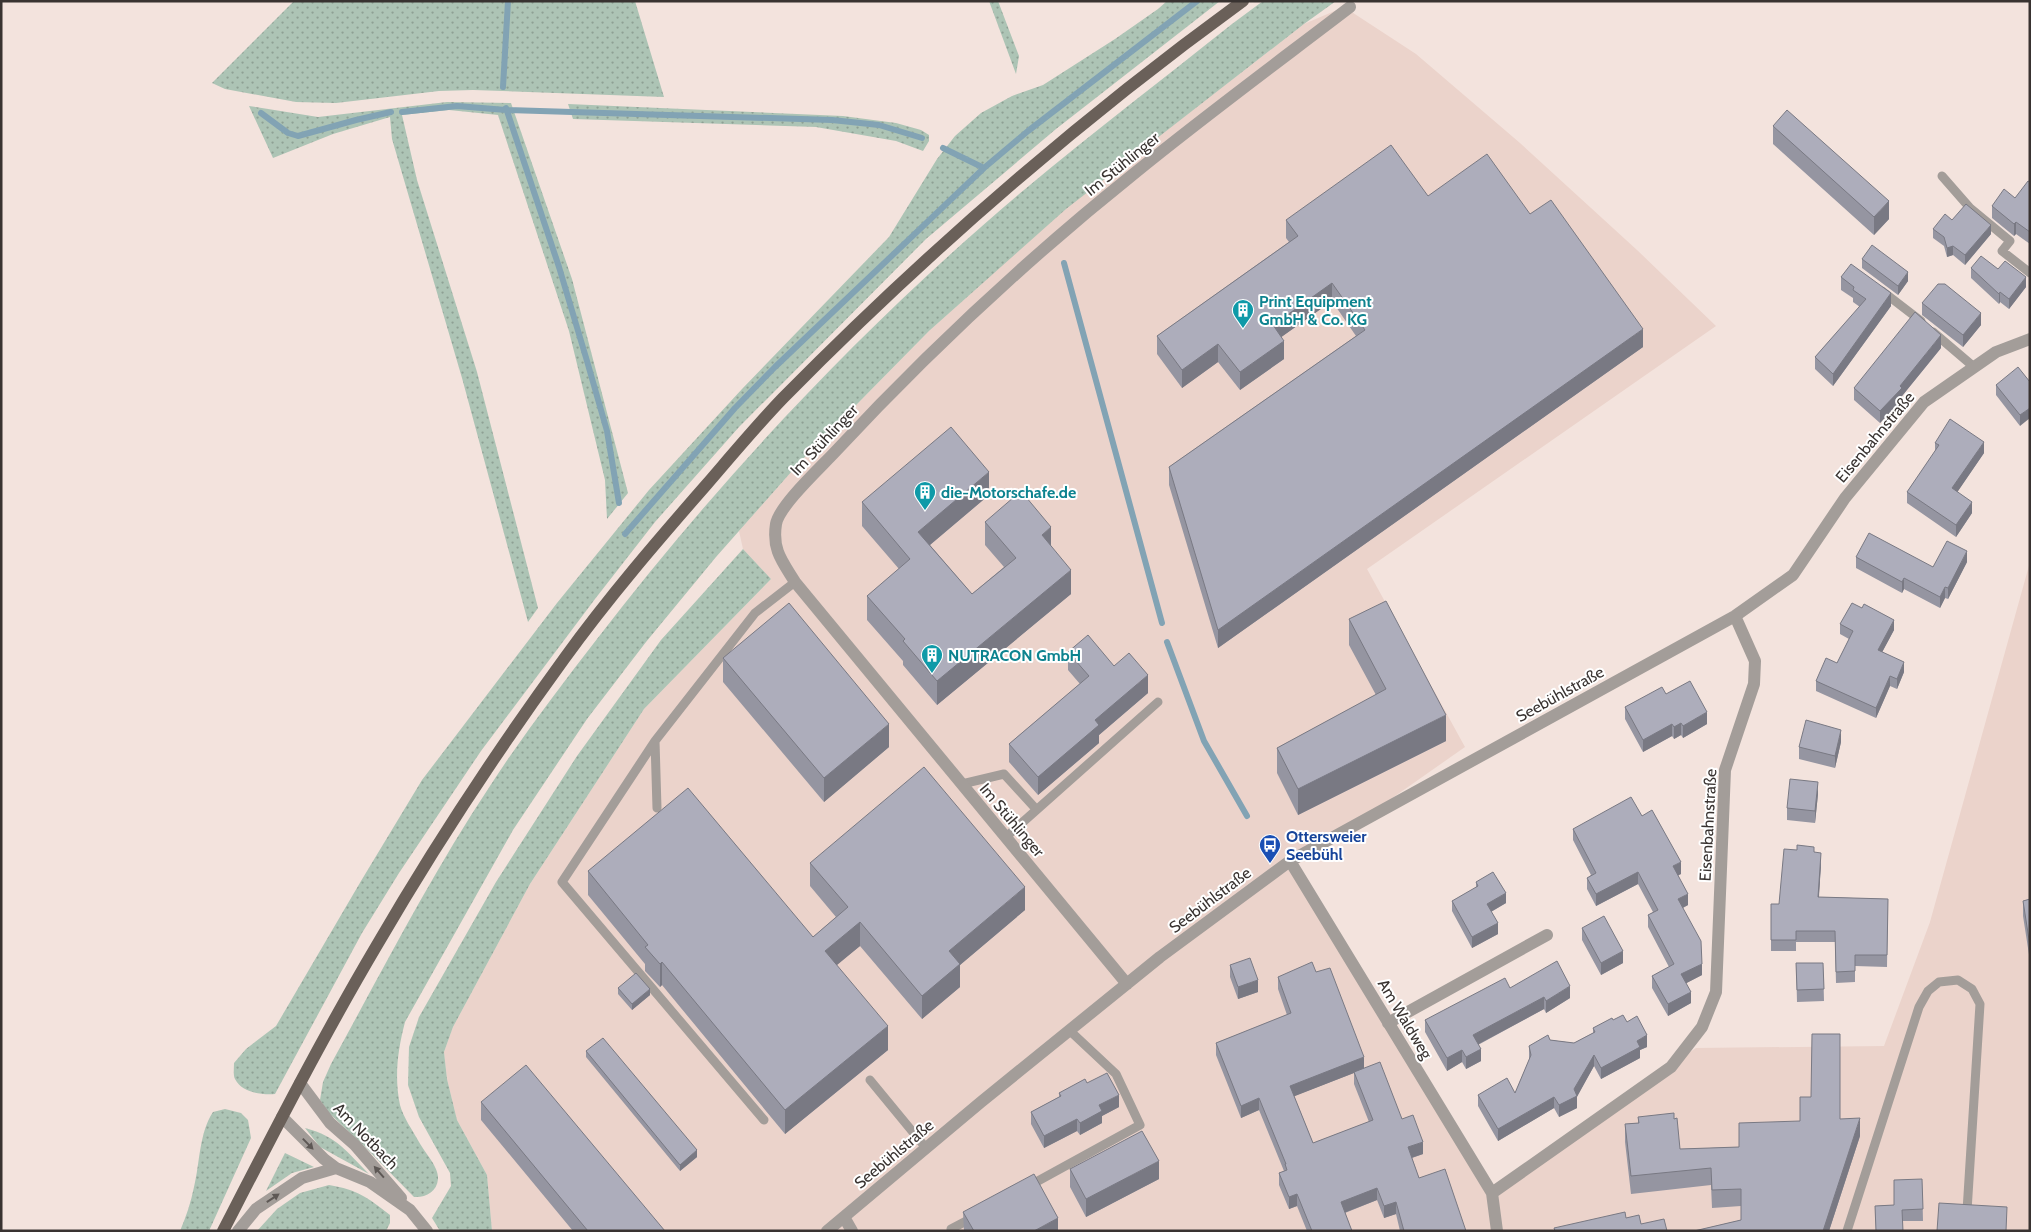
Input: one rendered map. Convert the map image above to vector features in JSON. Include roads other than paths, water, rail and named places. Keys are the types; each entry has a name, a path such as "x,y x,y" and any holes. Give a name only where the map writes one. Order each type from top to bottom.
{"main road":[{"path":"224,1231 300,1083 377,944 478,781 566,656 660,537 781,400 946,240 1170,54 1243,1"}],"street":[{"name":"Im Stühlinger","path":"1128,984 796,582 776,551 776,522 789,501 858,427 953,333 1117,188 1350,7"},
{"name":"Eisenbahnstraße","path":"1492,1193 1671,1067 1702,1027 1716,992 1725,770 1754,684 1755,661 1734,616 1793,575 1845,498 1924,402 1996,352 2030,339"},
{"name":"Seebühlstraße","path":"827,1231 1160,957 1290,861 1734,616"},
{"name":"Am Waldweg","path":"1290,861 1492,1193"},
{"path":"1388,1023 1547,935"},
{"name":"Am Notbach","path":"300,1083 330,1123 354,1145 426,1231"},
{"name":"Am Notbach","path":"282,1117 310,1147 336,1168 370,1182 410,1210"},
{"path":"238,1231 256,1209 302,1178 336,1168"},
{"path":"1492,1193 1498,1231"},
{"path":"844,1217 852,1231"}],"lane":[{"path":"1942,176 1970,208 2010,241 2002,251 2030,273"},
{"path":"1877,288 1907,310 1974,367"},
{"path":"764,1120 562,882 655,741 755,613 796,582"},
{"path":"1006,837 1158,702"},
{"path":"655,741 657,808"},
{"path":"962,784 1004,774 1036,809"},
{"path":"1847,1231 1919,1007 1928,991 1939,982 1958,980 1972,989 1980,1004 1967,1211"},
{"path":"1020,1191 1140,1125 1116,1074 1069,1030"},
{"path":"870,1080 926,1148"},
{"path":"951,1229 977,1215"}],"waterway":[{"path":"503,87 508,1"},
{"path":"625,534 735,408 775,367 984,168 1028,131 1197,1"},
{"path":"402,112 457,106 506,110 832,120 879,125 922,138"},
{"path":"506,108 559,267 587,361 607,431 619,503"},
{"path":"261,113 288,133 298,136 391,112"},
{"path":"943,148 984,168"},
{"path":"1064,263 1162,623"},
{"path":"1167,642 1204,741 1247,816"}],"place":[{"name":"Print Equipment GmbH & Co. KG","path":"1243,329"},
{"name":"die-Motorschafe.de","path":"925,511"},
{"name":"NUTRACON GmbH","path":"932,674"},
{"name":"Ottersweier Seebühl","path":"1270,864"}]}
